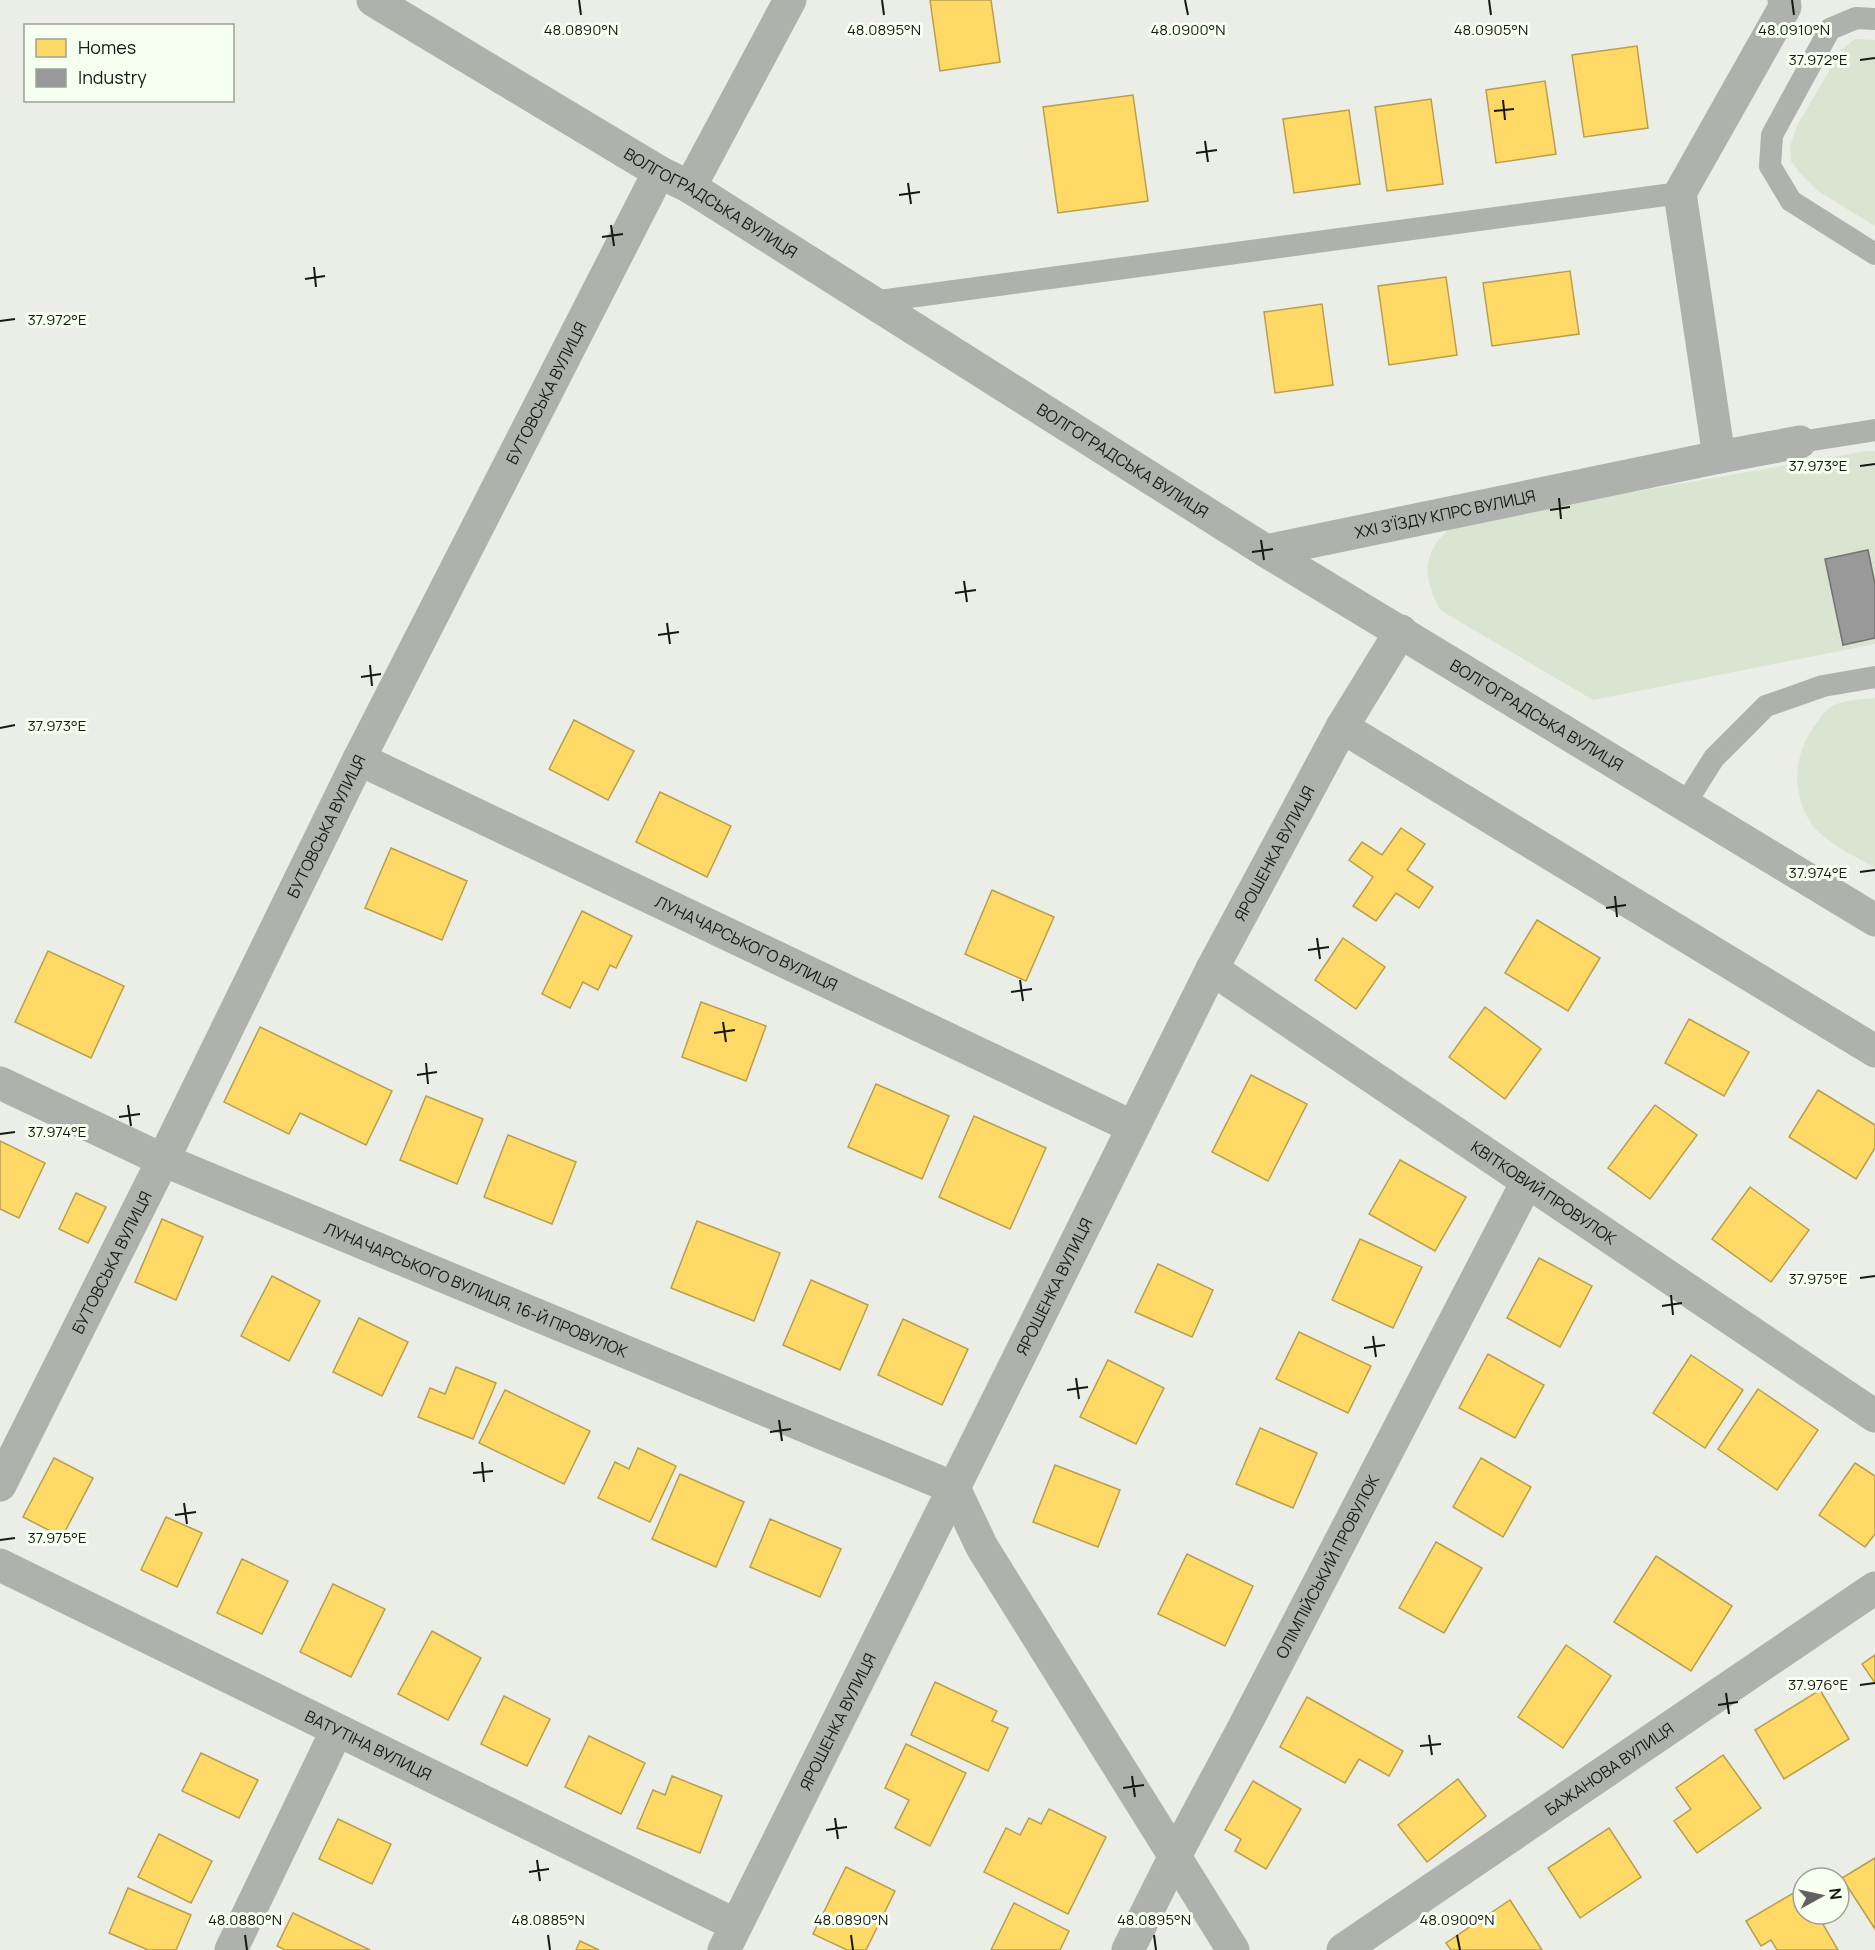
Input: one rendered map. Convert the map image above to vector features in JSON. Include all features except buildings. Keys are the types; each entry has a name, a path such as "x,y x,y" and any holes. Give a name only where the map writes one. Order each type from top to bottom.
{"street":[{"name":"ВОЛГОГРАДСЬКА ВУЛИЦЯ","path":"373,0 658,172 690,187 1266,551 1875,920"},
{"path":"690,187 790,0"},
{"path":"1719,457 1680,193 1785,7 1784,0"},
{"name":"БУТОВСЬКА ВУЛИЦЯ","path":"0,1485 163,1160 358,759 658,172"},
{"name":"XXI З’ЇЗДУ КПРС ВУЛИЦЯ","path":"1266,551 1800,442"},
{"name":"ЯРОШЕНКА ВУЛИЦЯ","path":"730,1937 1212,969 1342,727 1401,631"},
{"path":"1342,727 1875,1051"},
{"name":"ЛУНАЧАРСЬКОГО ВУЛИЦЯ","path":"358,759 1134,1127"},
{"name":"КВІТКОВИЙ ПРОВУЛОК","path":"1212,969 1875,1416"},
{"name":"ЛУНАЧАРСЬКОГО ВУЛИЦЯ, 16-Й ПРОВУЛОК","path":"0,1083 163,1160 954,1488"},
{"name":"ОЛІМПІЙСЬКИЙ ПРОВУЛОК","path":"1128,1950 1527,1182"},
{"path":"954,1488 982,1547 1233,1950"},
{"name":"ВАТУТІНА ВУЛИЦЯ","path":"0,1566 337,1730 730,1937"},
{"name":"БАЖАНОВА ВУЛИЦЯ","path":"1343,1950 1875,1588"},
{"path":"231,1950 337,1730"}],"lane":[{"path":"1875,19 1856,18 1830,29 1772,135 1770,166 1791,201 1875,254"},
{"path":"872,302 1680,193"},
{"path":"1800,442 1875,430"},
{"path":"1685,804 1714,758 1766,706 1823,686 1875,677"}],"green space":[{"path":"1855,39 1875,40 1875,226 1818,191 1791,161 1790,146 1797,126 1841,50"},
{"path":"1875,451 1875,644 1593,700 1440,610 1432,593 1428,568 1432,551 1450,528 1468,521"},
{"path":"1875,698 1875,868 1839,847 1814,827 1803,807 1797,782 1804,744 1825,712 1831,706 1839,703"}]}
